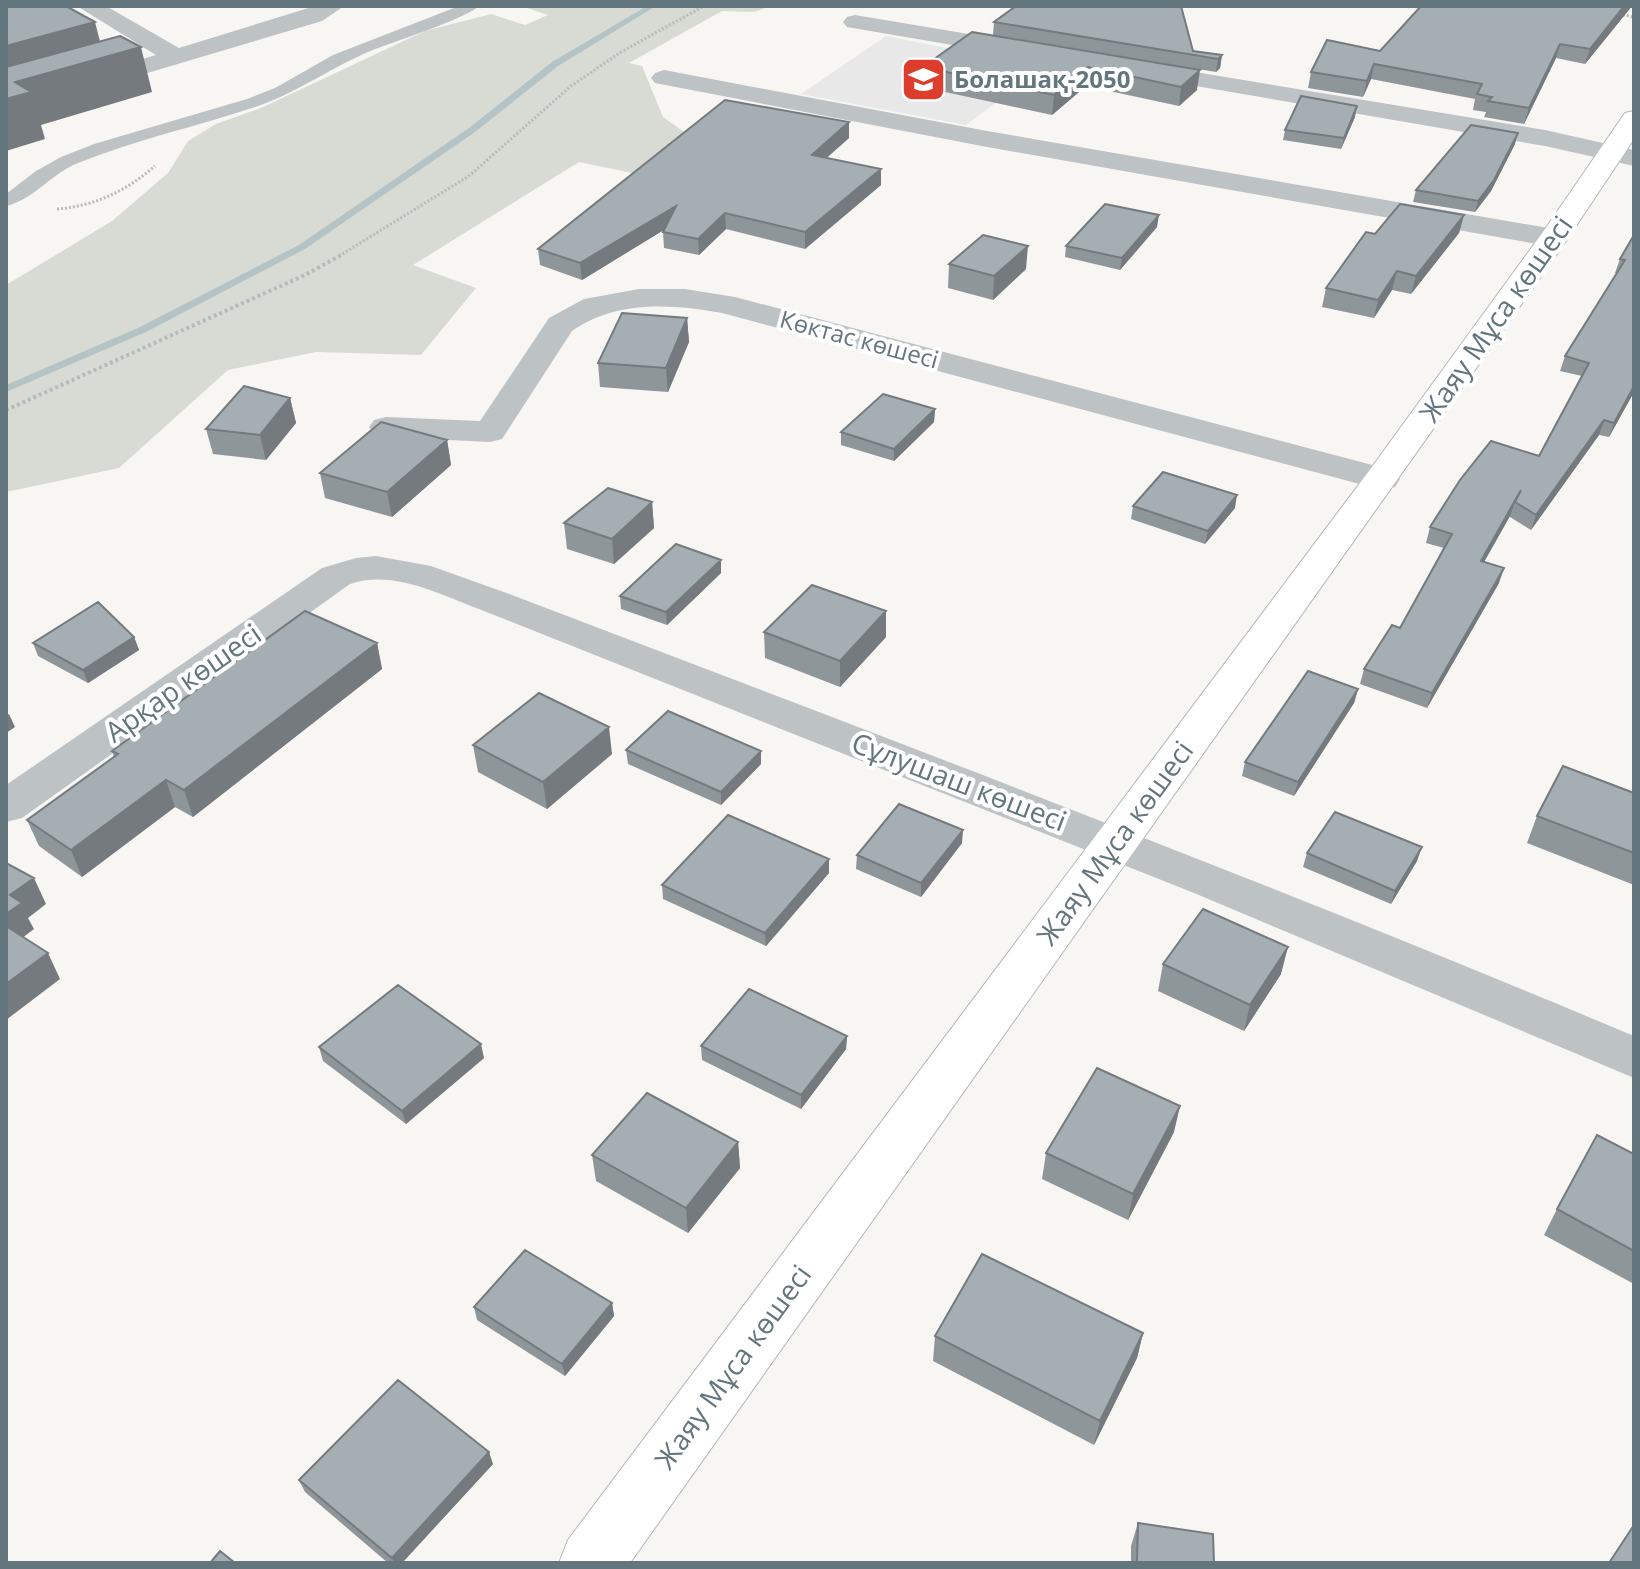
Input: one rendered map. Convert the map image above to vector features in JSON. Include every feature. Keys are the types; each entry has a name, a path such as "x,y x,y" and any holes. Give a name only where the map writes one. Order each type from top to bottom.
{"street":[{"path":"89,6 177,57"},
{"path":"6,107 314,16 332,6"},
{"path":"855,22 1043,53"},
{"path":"1122,67 1545,138 1626,143"},
{"path":"664,78 1003,142 1554,238"},
{"name":"Жаяу Мұса көшесі","path":"591,1563 1626,143"},
{"name":"Көктас көшесі","path":"386,427 490,432 560,325 571,314 621,301 669,297 724,304 1382,479"},
{"name":"Сұлушаш көшесі","path":"364,567 419,576 498,603 1439,973 1634,1058"},
{"name":"Арқар көшесі","path":"6,807 336,576 364,567"}],"lane":[{"path":"6,201 67,161 100,148 253,102 281,91 339,58 472,6"}],"path":[{"path":"6,410 305,275 388,228 469,176 571,86 621,52 704,6"},
{"path":"1619,14 1634,17"}],"shaded area":[{"path":"521,6 771,6 754,12 722,11 629,63 642,66 663,117 787,205 579,162 413,265 476,288 421,355 316,352 228,370 119,468 6,492 6,285 112,221 168,173 188,141 216,124 261,108 425,31 491,14 525,25 548,15"},
{"name":"Болашақ-2050","path":"886,36 1043,67 966,125 801,94"}],"building":[{"path":"6,6 66,6 95,22 6,46"},
{"path":"1016,6 1181,6 1193,51 1222,55 1218,59 994,22"},
{"path":"1421,6 1624,6 1590,49 1560,44 1529,108 1488,101 1492,97 1477,94 1482,84 1374,64 1367,81 1311,72 1327,40 1380,51"},
{"path":"972,32 1200,70 1181,87 1088,67 1054,95 923,67"},
{"path":"120,36 141,47 15,82 31,92 6,99 6,67"},
{"path":"1301,96 1357,106 1344,138 1285,130"},
{"path":"725,100 849,122 812,155 881,169 805,232 725,213 698,239 663,232 676,206 580,263 538,249"},
{"path":"1471,125 1518,133 1494,180 1478,201 1416,190"},
{"path":"1105,204 1159,215 1122,258 1066,246"},
{"path":"1400,204 1464,215 1416,276 1397,271 1378,300 1326,288 1366,232 1375,234"},
{"path":"983,235 1028,246 994,276 949,264"},
{"path":"1634,235 1634,386 1614,423 1604,420 1536,515 1515,502 1521,490 1481,561 1504,568 1432,693 1364,669 1392,625 1400,628 1452,534 1430,527 1460,480 1491,441 1539,456 1589,363 1565,356 1625,260 1620,259"},
{"path":"622,313 687,318 666,368 598,363"},
{"path":"244,386 290,398 260,435 206,429"},
{"path":"883,394 935,409 894,449 841,432"},
{"path":"381,422 447,440 387,492 320,473"},
{"path":"1163,472 1237,495 1208,531 1133,506"},
{"path":"608,488 652,502 612,539 564,523"},
{"path":"676,544 721,560 666,612 620,596"},
{"path":"812,585 886,611 840,661 764,632"},
{"path":"98,602 134,637 83,670 33,643"},
{"path":"305,611 377,643 184,790 166,780 71,850 27,820 118,754 112,751"},
{"path":"1308,671 1358,689 1298,782 1245,762"},
{"path":"539,693 609,727 543,782 473,745"},
{"path":"668,711 761,751 721,792 626,750"},
{"path":"1563,766 1634,793 1634,853 1537,816"},
{"path":"899,804 963,830 921,883 857,855"},
{"path":"1335,812 1422,847 1395,891 1307,853"},
{"path":"728,815 829,859 765,933 662,885"},
{"path":"6,863 34,878 10,895 22,903 6,914"},
{"path":"1203,909 1288,947 1250,1005 1163,964"},
{"path":"6,926 48,953 6,984"},
{"path":"398,985 481,1044 402,1111 319,1047"},
{"path":"749,989 847,1036 801,1095 701,1046"},
{"path":"1097,1068 1180,1106 1133,1194 1046,1153"},
{"path":"647,1093 738,1142 686,1208 592,1155"},
{"path":"1597,1135 1634,1154 1634,1251 1557,1209"},
{"path":"525,1250 612,1303 562,1364 474,1307"},
{"path":"982,1254 1143,1333 1100,1421 935,1336"},
{"path":"398,1380 489,1452 392,1558 299,1480"},
{"path":"1138,1523 1213,1534 1214,1563 1137,1563"},
{"path":"1634,1525 1634,1563 1609,1563"},
{"path":"220,1551 235,1563 210,1563"}],"waterway":[{"path":"6,389 142,330 302,247 472,130 555,64 652,6"}],"place":[{"name":"Болашақ-2050","path":"923,80"}]}
